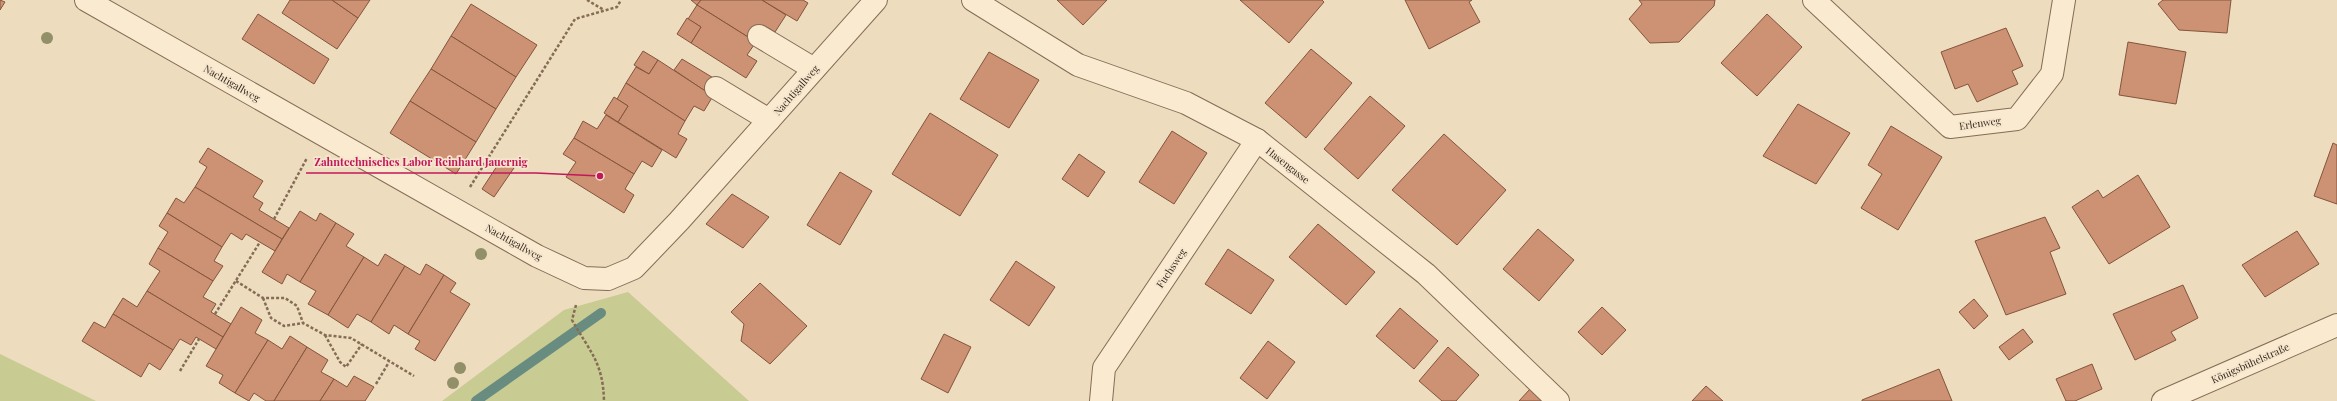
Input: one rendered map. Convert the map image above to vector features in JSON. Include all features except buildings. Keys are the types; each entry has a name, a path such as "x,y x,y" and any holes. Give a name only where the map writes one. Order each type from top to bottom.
{"street":[{"name":"Nachtigallweg","path":"86,0 537,256 584,278 608,279 634,268 680,221 876,0"},
{"name":"Hasengasse","path":"973,0 1078,65 1186,103 1257,140 1426,274 1558,401"},
{"name":"Erlenweg","path":"1814,0 1950,127 2017,118 2052,74 2064,0"},
{"path":"759,36 814,70"},
{"path":"716,88 769,120"},
{"name":"Fuchsweg","path":"1101,401 1104,368 1257,140"},
{"name":"Königsbühelstraße","path":"2163,401 2337,325"}],"path":[{"path":"587,0 604,10"},
{"path":"456,209 575,19 617,7 621,0"},
{"path":"274,219 321,134"},
{"path":"215,314 260,242"},
{"path":"236,280 263,298 285,298 297,306 303,323"},
{"path":"263,298 271,318 284,326 303,323 325,335 351,338 414,376"},
{"path":"572,320 597,361 604,382 604,401"},
{"path":"325,335 340,362 346,367 362,344"},
{"path":"180,371 199,339"},
{"path":"376,384 390,362"}],"green space":[{"path":"628,292 749,401 442,401 564,310"},
{"path":"0,354 96,401 0,401"}],"waterway":[{"path":"476,401 601,313"}],"place":[{"name":"Zahntechnisches Labor Reinhard Jauernig","path":"600,176"}]}
